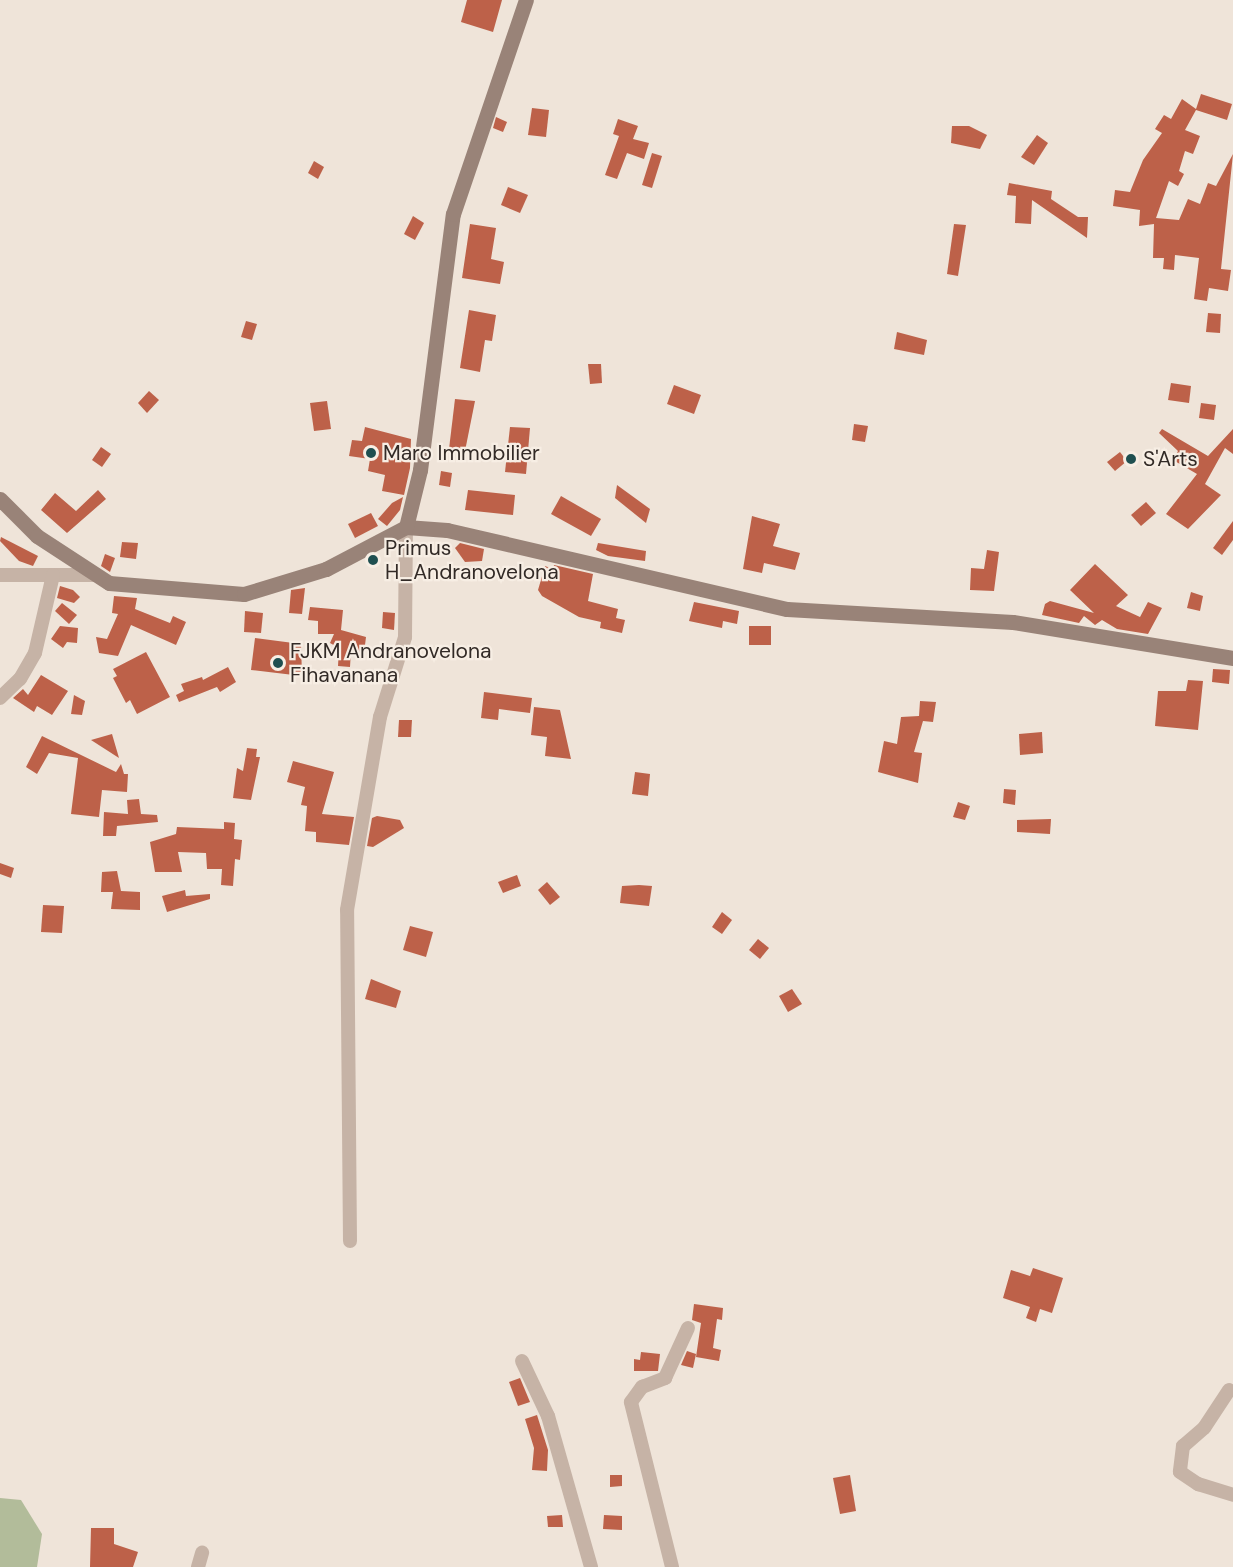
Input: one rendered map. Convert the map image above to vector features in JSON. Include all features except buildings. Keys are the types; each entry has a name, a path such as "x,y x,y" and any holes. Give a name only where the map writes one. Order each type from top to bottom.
{"street":[{"path":"350,1242 347,910 381,717 405,637 406,527 420,470 453,214 526,0"},
{"path":"0,499 37,536 109,583 244,594 326,569 406,527 447,530 788,609 1013,622 1233,658"},
{"path":"0,575 96,575"},
{"path":"0,698 20,679 35,653 53,575"},
{"path":"672,1567 631,1402 642,1387 664,1378 688,1328"},
{"path":"522,1361 548,1416 591,1567"},
{"path":"1229,1390 1204,1428 1183,1446 1180,1472 1198,1484 1233,1495"},
{"path":"198,1567 202,1553"}],"green space":[{"path":"0,1498 21,1500 42,1534 37,1567 0,1567"}],"place":[{"name":"Maro Immobilier","path":"371,453"},
{"name":"S'Arts","path":"1131,459"},
{"name":"Primus H_Andranovelona","path":"373,560"},
{"name":"FJKM Andranovelona Fihavanana","path":"278,663"}]}
